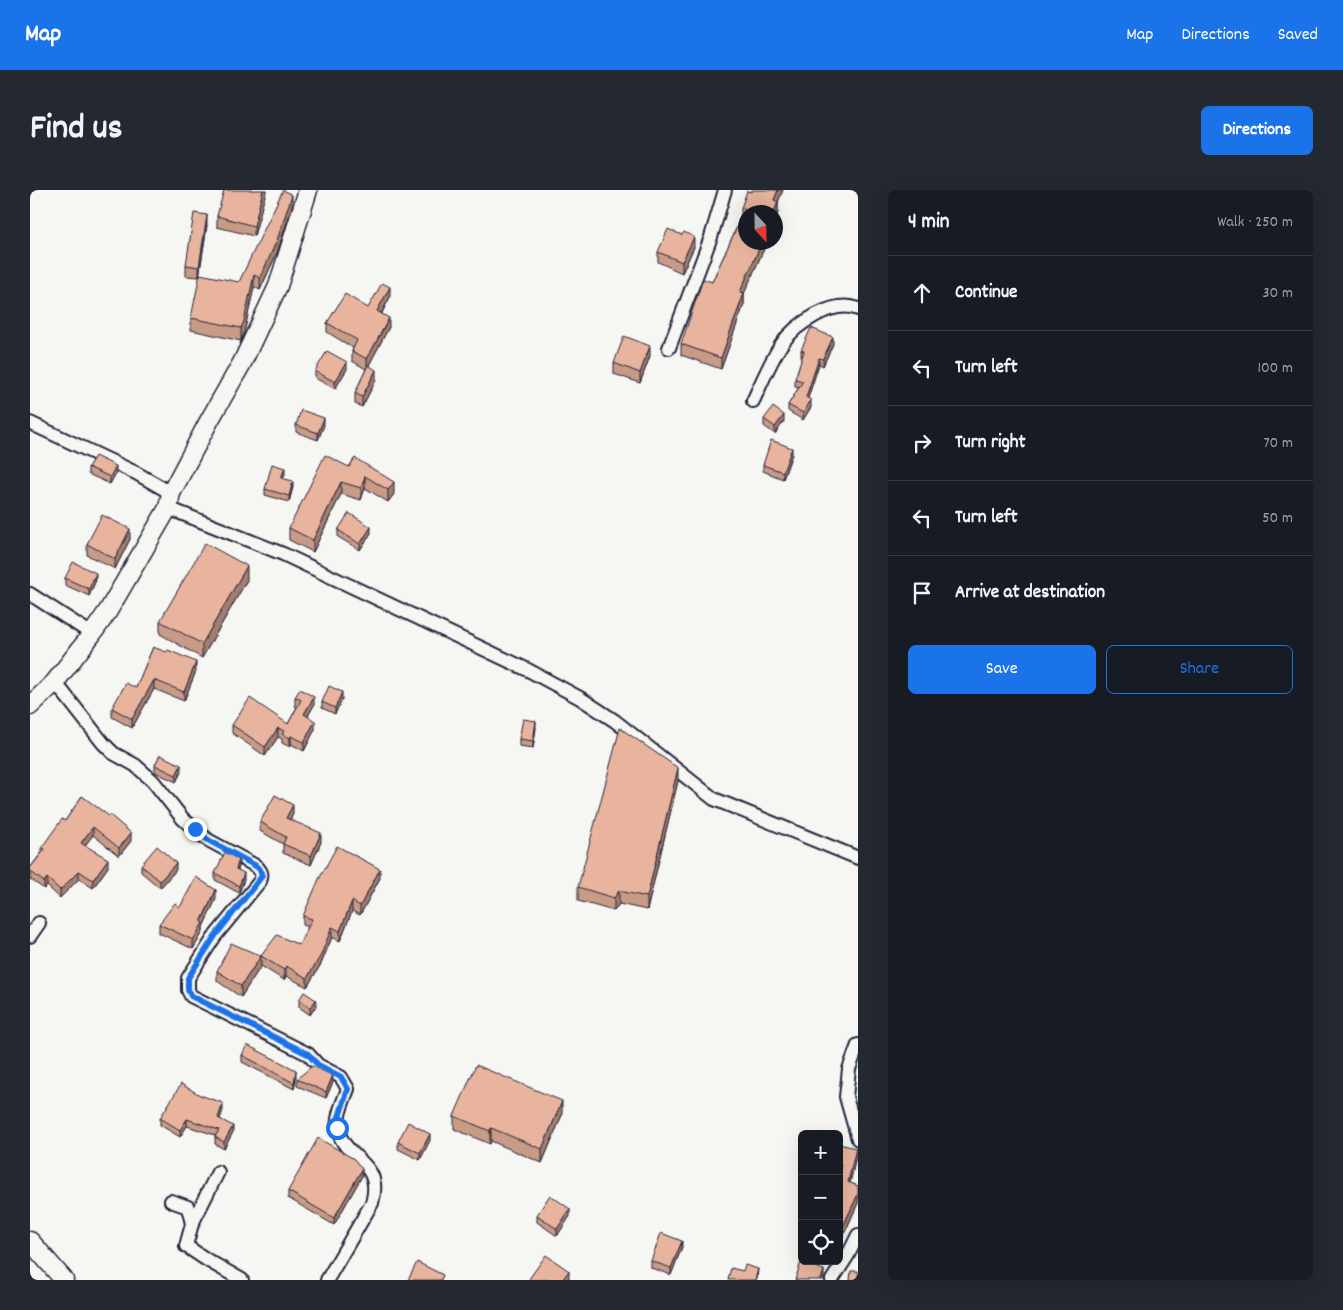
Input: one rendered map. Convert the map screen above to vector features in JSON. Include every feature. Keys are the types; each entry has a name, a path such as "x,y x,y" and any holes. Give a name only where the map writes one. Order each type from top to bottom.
{"street":[{"path":"30,706 55,682 92,634 108,610 169,501 208,421 242,363 278,286 308,190"},
{"path":"669,348 711,236 725,190"},
{"path":"753,401 768,367 782,343 796,330 814,316 840,306 851,306 858,309"},
{"path":"30,422 136,473 169,501 528,670 580,698 615,721 714,799 858,858"},
{"path":"30,594 92,634"},
{"path":"55,682 103,743 113,753 135,765 153,781 183,819 208,840 260,870 262,876 260,881 215,936 188,978 188,990 191,996 308,1054 318,1065 341,1077 348,1089 337,1128 342,1140 349,1149 370,1170 374,1181 375,1193 372,1203 327,1280"},
{"path":"30,936 39,923"},
{"path":"858,1045 849,1070 846,1096 858,1140"},
{"path":"218,1172 192,1224 186,1246 242,1280"},
{"path":"171,1201 188,1207 192,1224"},
{"path":"832,1280 858,1235"},
{"path":"30,1241 64,1280"}],"building":[{"path":"224,190 263,190 254,226 217,216"},
{"path":"283,190 292,195 277,240 260,278 254,275 241,328 191,318 200,274 239,282"},
{"path":"752,190 778,190 774,200 778,202 777,205 742,205 747,191 751,192"},
{"path":"194,213 207,215 199,267 186,265"},
{"path":"738,224 738,250 758,250 740,292 744,293 721,358 681,344 703,279 712,282"},
{"path":"668,229 682,235 684,232 694,237 682,262 658,252"},
{"path":"382,283 390,287 377,311 389,318 367,359 352,351 357,340 327,323 345,294 368,308"},
{"path":"811,328 833,337 823,359 819,358 806,397 811,400 803,413 788,405 803,381 795,379 804,351 801,350"},
{"path":"624,336 650,346 640,373 614,363"},
{"path":"327,351 347,362 335,382 315,371"},
{"path":"368,365 376,370 362,397 355,393"},
{"path":"773,407 784,415 775,427 764,419"},
{"path":"301,410 324,418 318,433 296,425"},
{"path":"771,440 792,448 783,472 763,465"},
{"path":"325,455 349,467 355,458 394,482 388,490 365,476 361,488 341,482 313,540 289,528"},
{"path":"95,456 116,466 110,477 88,467"},
{"path":"272,464 285,468 281,478 293,481 289,496 265,489"},
{"path":"349,513 371,527 360,544 338,530"},
{"path":"102,515 130,529 115,559 87,544"},
{"path":"205,543 247,566 202,644 160,621"},
{"path":"73,562 96,573 89,589 65,578"},
{"path":"153,647 166,652 168,650 196,662 184,692 154,680 132,719 112,708 126,683 136,688"},
{"path":"329,686 342,692 335,708 322,702"},
{"path":"300,689 314,697 304,714 315,721 304,742 282,734 284,731 278,728 265,747 232,725 250,698 288,724 301,700 295,697"},
{"path":"523,719 536,721 533,741 519,739"},
{"path":"620,728 678,768 647,897 619,891 614,898 578,887"},
{"path":"160,755 181,765 176,775 155,765"},
{"path":"275,795 293,805 286,818 321,833 311,856 283,844 286,837 260,822"},
{"path":"82,796 110,815 131,833 119,848 93,827 81,843 108,859 93,880 79,871 60,890 47,878 44,882 30,871 30,868 45,849 42,847 62,819 65,821"},
{"path":"157,846 176,863 160,881 141,865"},
{"path":"337,846 380,869 360,906 352,901 340,931 332,927 321,955 307,978 286,966 284,970 261,956 277,935 299,945 312,919 303,916 319,879"},
{"path":"225,852 239,859 236,869 244,873 239,886 215,873"},
{"path":"196,877 216,890 201,922 203,923 193,940 159,924 175,903 180,907"},
{"path":"231,943 261,956 241,986 217,971"},
{"path":"304,992 316,1000 310,1008 299,1000"},
{"path":"247,1045 296,1070 294,1083 242,1055"},
{"path":"476,1065 562,1101 542,1149 491,1128 490,1131 454,1116"},
{"path":"312,1066 333,1075 326,1092 297,1079"},
{"path":"181,1084 200,1095 223,1103 218,1118 233,1126 224,1142 215,1137 219,1130 187,1119 180,1130 160,1118"},
{"path":"408,1122 430,1134 420,1153 398,1142"},
{"path":"318,1138 354,1159 362,1169 334,1218 288,1191"},
{"path":"843,1145 856,1148 848,1182 858,1186 858,1194 843,1226"},
{"path":"550,1195 570,1209 557,1229 537,1215"},
{"path":"661,1233 682,1241 671,1268 651,1261"},
{"path":"546,1255 569,1271 562,1280 530,1280 529,1279"},
{"path":"417,1262 443,1275 441,1280 408,1280"},
{"path":"745,1265 758,1269 755,1280 728,1280 731,1268 743,1271"},
{"path":"800,1265 810,1265 824,1270 821,1280 795,1280"},
{"path":"851,1271 858,1271 858,1280 850,1280"}],"route":[{"path":"195,829 208,840 256,866 262,876 207,948 188,978 188,990 191,996 308,1054 318,1065 341,1077 348,1089 337,1128"}]}
